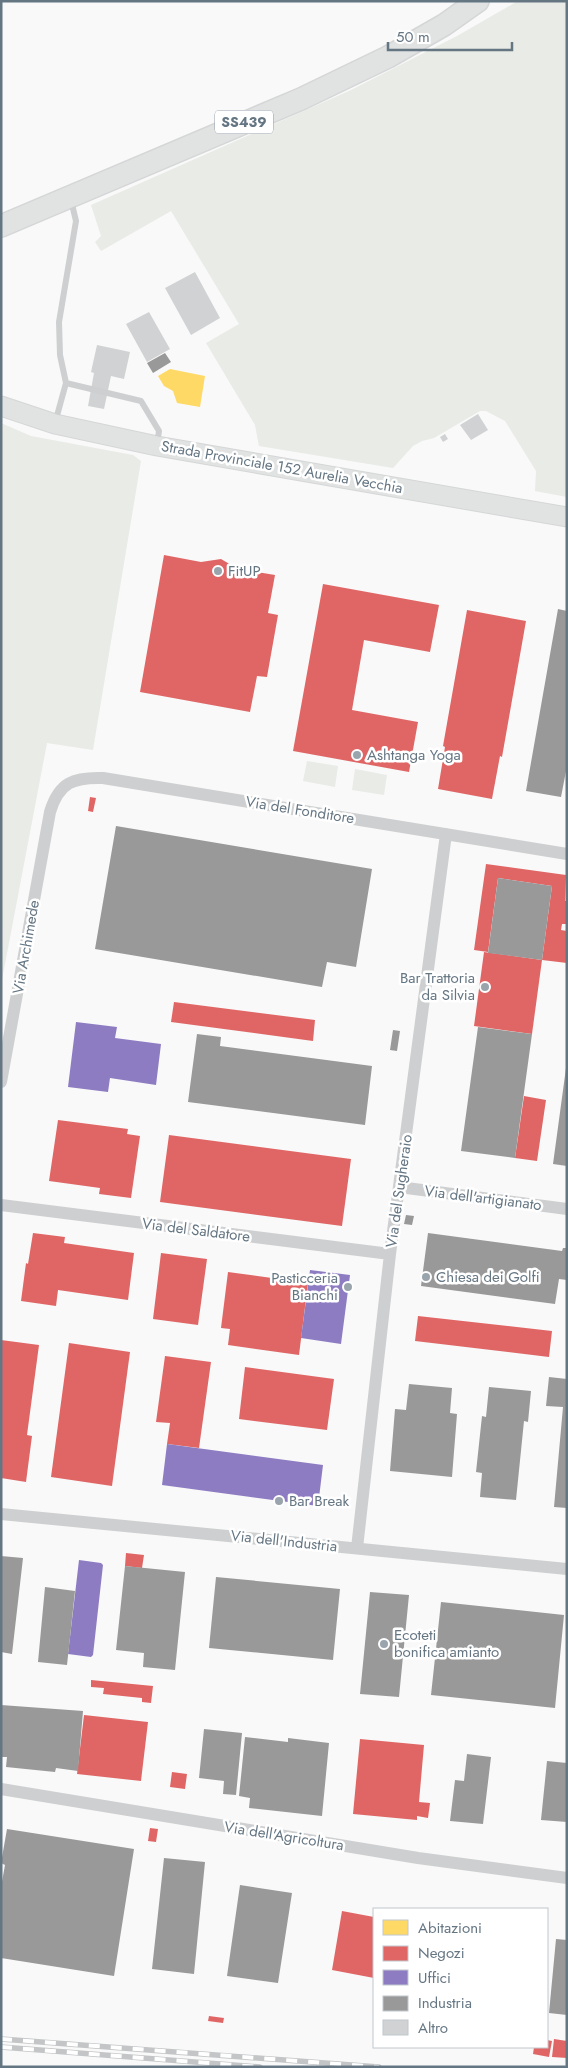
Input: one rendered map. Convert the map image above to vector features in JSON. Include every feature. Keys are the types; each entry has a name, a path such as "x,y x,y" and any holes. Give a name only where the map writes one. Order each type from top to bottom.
{"main road":[{"name":"SS439","path":"1,226 301,99 379,61 444,24 478,1"},
{"name":"Strada Provinciale 152 Aurelia Vecchia","path":"1,406 55,424 157,446 567,517"}],"street":[{"name":"Via del Fonditore","path":"50,812 60,790 67,784 84,777 103,778 567,854"},
{"name":"Via Archimede","path":"1,1082 50,812"},
{"name":"Via del Sugheraio","path":"357,1548 390,1254 446,834"},
{"name":"Via dell'artigianato","path":"399,1188 567,1209"},
{"name":"Via del Saldatore","path":"1,1205 390,1254"},
{"name":"Via dell'Industria","path":"1,1514 567,1569"},
{"name":"Via dell'Agricoltura","path":"1,1789 418,1858 567,1878"}],"lane":[{"path":"55,424 66,383 60,355 59,322 76,221 70,196"},
{"path":"66,383 140,401 159,431 157,446"}],"shaded area":[{"path":"518,1 567,1 567,497 535,491 536,471 505,421 486,411 480,411 434,438 413,446 393,468 259,446 255,425 206,343 239,324 171,211 101,251 95,242 101,236 91,205 351,90 457,36"},
{"path":"1,423 31,436 133,455 141,461 93,750 47,743 1,985"},
{"path":"307,761 338,766 335,787 303,781"},
{"path":"355,769 387,775 384,795 352,790"}],"building: Abitazioni":[{"path":"170,369 205,376 200,407 177,403 173,391 164,386 158,376"}],"building: Negozi":[{"path":"164,555 201,562 221,559 238,569 275,575 268,613 278,615 267,677 257,676 250,712 140,692"},
{"path":"323,584 439,605 430,652 364,640 352,710 418,722 409,772 293,751"},
{"path":"467,610 526,621 502,757 500,756 492,799 438,789 445,747 443,746"},
{"path":"90,797 96,798 93,812 88,811"},
{"path":"486,864 566,875 565,901 567,901 567,924 562,924 561,930 567,931 567,963 542,960 552,886 498,878 488,952 474,950"},
{"path":"484,952 542,960 532,1034 474,1026"},
{"path":"174,1002 315,1020 313,1041 171,1022"},
{"path":"524,1096 546,1100 537,1161 515,1158"},
{"path":"58,1120 128,1129 127,1134 140,1136 131,1198 99,1194 100,1188 49,1181"},
{"path":"169,1135 351,1159 342,1226 160,1202"},
{"path":"33,1233 65,1237 64,1243 134,1253 128,1300 58,1290 56,1306 21,1301 26,1263 28,1264"},
{"path":"161,1253 207,1259 198,1325 153,1319"},
{"path":"228,1272 308,1283 299,1355 228,1345 230,1329 221,1328"},
{"path":"418,1316 552,1331 549,1357 415,1341"},
{"path":"1,1340 39,1345 27,1435 32,1436 26,1482 1,1478"},
{"path":"69,1343 130,1352 112,1486 51,1477"},
{"path":"165,1356 211,1362 199,1448 167,1444 170,1423 156,1422"},
{"path":"245,1367 334,1379 327,1430 239,1419"},
{"path":"126,1553 144,1555 142,1568 125,1566"},
{"path":"91,1680 153,1686 151,1703 142,1702 142,1698 103,1694 104,1688 91,1687"},
{"path":"84,1715 148,1722 141,1781 77,1774"},
{"path":"360,1739 424,1745 419,1802 430,1803 428,1818 417,1816 417,1820 353,1814"},
{"path":"172,1772 187,1774 185,1789 170,1787"},
{"path":"150,1828 158,1829 156,1842 148,1841"},
{"path":"342,1911 373,1917 373,1978 332,1970"},
{"path":"209,2016 224,2018 223,2023 208,2021"},
{"path":"554,2039 567,2041 567,2058 552,2057"},
{"path":"548,2040 552,2041 549,2057 533,2054 534,2048 548,2048"}],"building: Uffici":[{"path":"76,1022 117,1027 115,1038 161,1044 156,1085 110,1078 108,1092 68,1087"},
{"path":"310,1270 350,1275 341,1344 301,1338"},
{"path":"167,1444 323,1465 318,1506 162,1485"},
{"path":"79,1560 101,1563 103,1565 93,1655 91,1657 68,1654"}],"building: Industria":[{"path":"165,353 171,362 153,373 147,363"},
{"path":"558,609 567,611 567,766 561,797 526,791"},
{"path":"116,826 372,869 356,967 327,962 322,987 95,949"},
{"path":"498,878 552,886 542,960 488,953"},
{"path":"478,1027 532,1034 515,1158 461,1151"},
{"path":"393,1030 400,1031 397,1051 390,1050"},
{"path":"197,1034 221,1037 220,1046 372,1066 365,1125 188,1102"},
{"path":"567,1068 567,1166 553,1164"},
{"path":"406,1215 414,1216 412,1225 404,1224"},
{"path":"428,1233 562,1251 563,1248 567,1248 567,1280 559,1279 555,1304 421,1286"},
{"path":"549,1377 567,1379 567,1508 554,1507 563,1407 546,1406"},
{"path":"409,1384 452,1388 450,1413 457,1414 452,1477 390,1471 395,1409 406,1410"},
{"path":"489,1387 531,1391 528,1422 524,1421 516,1500 480,1497 482,1473 476,1472 482,1416 486,1417"},
{"path":"1,1556 23,1558 12,1654 1,1652"},
{"path":"125,1566 185,1572 175,1670 143,1667 144,1653 116,1650"},
{"path":"216,1577 340,1589 333,1660 209,1648"},
{"path":"45,1587 75,1591 67,1665 38,1662"},
{"name":"Ecoteti bonifica amianto","path":"370,1592 409,1595 399,1697 360,1694"},
{"path":"441,1602 564,1615 555,1708 431,1695"},
{"path":"1,1705 83,1711 78,1771 56,1768 55,1772 6,1767 7,1757 1,1757"},
{"path":"204,1729 242,1733 236,1795 223,1794 224,1781 199,1778"},
{"path":"245,1737 288,1742 288,1738 329,1743 322,1816 249,1808 250,1798 239,1796"},
{"path":"467,1754 491,1757 483,1824 450,1821 455,1780 464,1781"},
{"path":"547,1761 567,1763 567,1822 541,1820"},
{"path":"7,1829 134,1849 114,1976 1,1958 1,1887 5,1865 1,1863"},
{"path":"164,1858 205,1862 194,1974 152,1969"},
{"path":"240,1885 292,1893 278,1983 227,1976"},
{"path":"556,1939 567,1940 567,2015 549,2013"}],"building: Altro":[{"path":"195,272 220,318 191,335 165,288"},
{"path":"149,312 170,349 147,362 126,324"},
{"path":"97,345 130,352 124,379 111,376 104,409 88,406 94,373 91,372"},
{"path":"478,414 488,430 471,440 460,425"},
{"path":"445,434 448,439 443,442 440,437"}],"railway":[{"path":"1,2039 379,2067"},
{"path":"1,2047 260,2067"}],"place":[{"name":"FitUP","path":"218,571"},
{"name":"Ashtanga Yoga","path":"357,755"},
{"name":"Bar Trattoria da Silvia","path":"485,987"},
{"name":"Chiesa dei Golfi","path":"426,1277"},
{"name":"Pasticceria Bianchi","path":"348,1287"},
{"name":"Bar Break","path":"279,1501"},
{"name":"Ecoteti bonifica amianto","path":"384,1644"}]}
